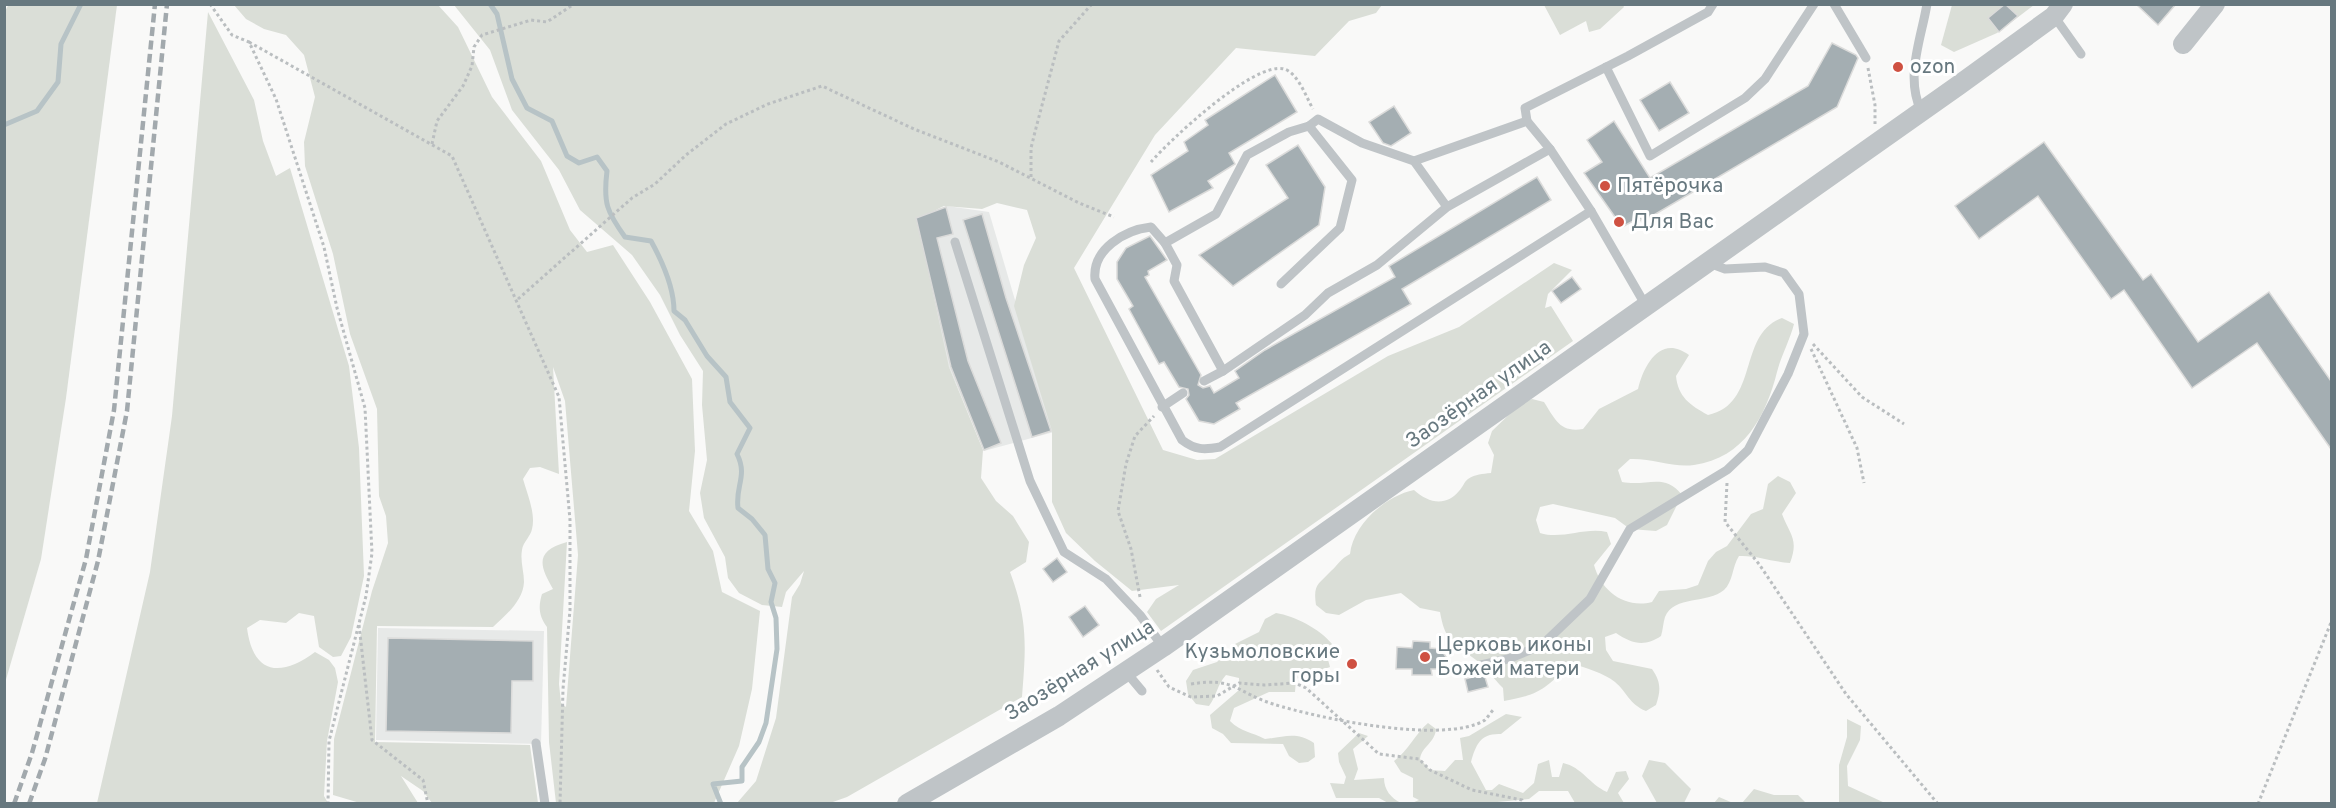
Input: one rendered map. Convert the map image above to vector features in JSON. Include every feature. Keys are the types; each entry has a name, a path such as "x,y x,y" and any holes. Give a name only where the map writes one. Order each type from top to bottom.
{"street":[{"path":"2183,44 2215,4"},
{"name":"Заозёрная улица","path":"907,804 1059,716 1126,672 1147,652 1709,263 2059,10"}],"lane":[{"path":"1646,306 1591,211 1550,149 1527,121 1524,108 1606,68 1708,12 1713,4"},
{"path":"1606,68 1650,156 1745,98 1765,79 1814,4"},
{"path":"1834,4 1866,58"},
{"path":"1921,111 1913,64 1927,4"},
{"path":"2059,10 2080,54"},
{"path":"1165,243 1216,214 1247,155 1289,132 1310,126 1318,119 1362,143 1414,161 1447,207"},
{"path":"1414,161 1527,121"},
{"path":"1281,284 1340,228 1352,180 1310,126"},
{"path":"1204,381 1223,371 1305,315 1328,293 1377,265 1447,207 1550,149"},
{"path":"1223,371 1174,281 1177,265 1165,243 1151,227 1143,228 1111,243 1098,255 1094,270 1095,279 1162,407 1182,440 1199,449 1220,447 1591,211"},
{"path":"955,242 1030,481 1046,516 1064,552 1106,579 1140,615 1147,652"},
{"path":"1481,665 1508,659 1542,645 1590,599 1630,529 1727,470 1748,450 1788,374 1804,334 1799,294 1784,273 1765,267 1725,269 1709,263"},
{"path":"1162,407 1183,393"},
{"path":"1126,672 1142,691"},
{"path":"536,743 545,804"}],"path":[{"path":"210,4 232,35 249,42 452,156 517,300 559,397 570,520 570,610 563,690 560,804"},
{"path":"432,144 437,121 463,86 472,66 474,47 482,35 531,20 547,22 574,4"},
{"path":"1031,177 1031,148 1035,128 1059,41 1092,4"},
{"path":"249,42 276,99 317,225 365,408 372,553 366,596 329,741 328,804"},
{"path":"1866,58 1875,105 1875,145"},
{"path":"1151,162 1236,86 1255,74 1282,68 1293,74 1318,119"},
{"path":"517,300 632,198 655,184 686,154 726,124 768,104 804,90 822,86 843,93 860,105 903,124 940,137 1031,177 1079,203 1114,217"},
{"path":"1804,334 1862,397 1904,424"},
{"path":"1804,334 1857,448 1864,483"},
{"path":"1162,407 1135,436 1126,464 1118,511 1131,549 1139,585 1140,615 1147,652 1169,687 1191,697 1217,696 1234,684"},
{"path":"1727,470 1725,522 1759,564 1846,694 1938,804"},
{"path":"2258,804 2331,620"},
{"path":"358,622 372,740 423,780 428,804"},
{"path":"1191,684 1213,681 1234,684 1295,683 1306,688 1379,754 1419,759 1430,770 1472,790 1522,800 1523,804"},
{"path":"1234,684 1251,695 1272,704 1339,720 1386,728 1452,729 1485,720 1494,709"}],"shaded area":[{"path":"9,4 117,5 66,398 41,559 5,683 4,13"},
{"path":"234,5 438,5 458,27 492,97 541,161 570,230 587,252 613,245 650,302 692,379 695,451 689,511 713,551 722,592 760,611 752,689 739,746 714,803 556,803 549,742 547,627 542,619 540,607 542,594 553,589 545,573 543,560 549,550 567,542 559,684 561,703 566,707 578,555 565,401 553,367 559,474 540,467 530,468 523,479 533,523 522,550 524,582 517,601 493,627 377,626 375,742 530,745 538,803 432,803 423,791 401,776 418,803 360,803 333,795 334,739 372,591 388,543 386,516 379,496 377,409 350,334 333,254 305,166 304,142 315,97 304,55 286,35 264,29 246,19"},
{"path":"454,5 1382,5 1376,13 1349,21 1315,56 1236,48 1155,135 1074,268 1163,450 1197,460 1215,459 1388,356 1459,327 1554,263 1572,270 1548,294 1545,308 1551,306 1573,341 1161,631 1147,612 1156,599 1179,585 1132,591 1095,561 1066,533 1052,502 1052,431 1014,306 1024,265 1036,238 1027,210 997,203 982,209 944,206 917,219 949,367 983,450 981,478 996,501 1013,516 1029,542 1026,562 1010,572 1023,619 1022,697 847,797 830,803 737,803 756,781 776,718 792,597 800,584 804,571 786,592 782,607 762,605 739,593 728,578 725,557 704,518 700,493 707,460 702,405 703,371 680,335 660,295 632,255 580,210 559,170 512,110 490,50"},
{"path":"1544,5 1623,5 1624,7 1600,29 1589,32 1586,21 1560,35"},
{"path":"1952,5 2034,5 1997,33 1954,52 1941,45"},
{"path":"208,12 254,100 263,141 276,176 290,168 349,366 359,448 364,576 351,637 341,656 333,657 319,647 314,616 299,613 286,623 260,620 247,628 255,655 262,663 270,667 290,666 315,652 329,660 335,668 338,682 327,741 324,796 328,803 97,803 150,572 172,416"},
{"path":"947,206 989,212 1054,432 984,451 948,365 914,216"},
{"path":"1782,318 1794,324 1792,330 1766,404 1759,419 1739,444 1727,454 1694,465 1630,459 1618,470 1622,482 1662,482 1669,484 1682,495 1667,525 1656,531 1630,529 1615,518 1553,504 1540,507 1536,520 1540,533 1557,535 1590,531 1607,532 1611,544 1594,565 1602,583 1608,590 1624,600 1633,603 1652,602 1659,591 1686,589 1698,585 1708,561 1716,552 1727,546 1751,514 1763,509 1768,484 1778,476 1790,482 1796,493 1782,514 1794,542 1790,563 1739,556 1724,590 1709,597 1683,602 1669,610 1661,636 1644,643 1633,642 1616,633 1605,637 1606,650 1613,661 1652,669 1659,686 1656,705 1646,711 1636,705 1611,679 1571,663 1542,689 1526,696 1504,701 1503,688 1480,664 1450,639 1444,629 1440,612 1420,608 1401,593 1366,600 1339,615 1326,613 1316,605 1315,593 1318,585 1350,554 1357,533 1372,513 1382,505 1392,498 1414,490 1425,498 1443,501 1454,496 1468,479 1476,475 1491,473 1494,455 1488,443 1492,431 1520,404 1532,399 1544,402 1563,427 1583,429 1599,409 1638,389 1649,362 1662,350 1670,348 1679,349 1689,355 1676,376 1679,390 1686,400 1708,415 1724,408 1735,397 1759,338 1768,326"},
{"path":"1276,613 1307,624 1327,638 1332,644 1327,656 1330,667 1296,679 1295,692 1269,692 1234,708 1230,721 1242,730 1265,739 1290,736 1308,739 1314,743 1315,757 1308,762 1299,763 1289,756 1283,744 1231,743 1223,734 1212,728 1210,715 1239,690 1239,678 1226,675 1209,706 1196,704 1188,694 1186,681 1193,670 1217,662 1235,644 1259,632 1265,619"},
{"path":"378,628 544,631 541,744 376,740"},
{"path":"1506,714 1522,717 1501,734 1489,735 1480,741 1471,762 1486,790 1492,790 1499,784 1523,793 1534,783 1538,764 1549,760 1552,777 1559,777 1563,763 1575,768 1607,792 1616,772 1626,771 1629,779 1618,793 1624,803 1575,803 1568,791 1539,791 1529,799 1487,803 1412,803 1419,800 1413,797 1413,778 1401,772 1394,761 1428,723 1436,729 1435,734 1420,759 1430,770 1445,771 1455,760 1463,760 1460,738 1469,736"},
{"path":"1847,719 1861,726 1860,740 1847,766 1848,786 1885,803 1839,803 1839,765 1847,737"},
{"path":"1359,733 1368,736 1353,749 1358,769 1354,780 1384,778 1389,793 1401,803 1388,803 1379,798 1336,798 1330,783 1344,784 1346,777 1339,762 1338,753"},
{"path":"1649,760 1665,763 1691,789 1684,803 1657,803 1642,776"},
{"path":"1754,789 1774,795 1798,795 1806,803 1742,803"},
{"path":"1719,797 1733,803 1714,803"}],"building":[{"path":"2005,4 2018,16 1999,32 1988,18"},
{"path":"2136,4 2176,4 2158,25"},
{"path":"1832,43 1858,58 1837,107 1642,222 1639,218 1622,227 1584,173 1602,162 1587,140 1614,121 1650,178 1808,86"},
{"path":"1275,75 1297,112 1229,153 1235,164 1208,181 1213,188 1169,212 1151,175 1188,151 1184,142 1208,125 1205,120"},
{"path":"1670,82 1689,113 1659,131 1640,100"},
{"path":"1394,106 1411,133 1391,146 1383,143 1369,122"},
{"path":"2044,142 2143,280 2151,274 2198,342 2269,292 2331,381 2331,449 2257,343 2192,388 2124,290 2111,299 2038,196 1979,239 1955,206"},
{"path":"1298,145 1325,187 1319,225 1233,286 1199,255 1288,198 1266,165"},
{"path":"1537,177 1551,200 1402,289 1411,304 1236,403 1240,409 1214,424 1199,421 1186,399 1189,395 1188,389 1179,387 1164,362 1159,364 1129,309 1133,306 1117,279 1117,262 1126,248 1150,236 1167,260 1148,271 1149,275 1145,277 1201,375 1198,385 1203,388 1210,386 1214,393 1239,378 1235,371 1265,350 1395,277 1389,266"},
{"path":"946,207 953,234 937,238 968,361 1001,443 984,450 951,367 916,218"},
{"path":"982,214 1006,298 1051,431 1032,437 963,220"},
{"path":"1572,277 1581,289 1561,303 1552,291"},
{"path":"1057,558 1067,572 1053,582 1043,569"},
{"path":"1085,606 1099,625 1083,637 1069,617"},
{"path":"388,638 533,641 533,681 512,681 511,733 386,731"},
{"path":"1413,641 1430,642 1430,648 1441,649 1446,657 1442,669 1431,669 1432,675 1412,675 1412,669 1396,669 1397,647 1412,648"},
{"path":"1484,674 1488,687 1468,692 1465,679"}],"waterway":[{"path":"4,125 37,111 58,82 61,44 81,4"},
{"path":"490,4 497,14 512,79 527,108 552,121 567,156 579,163 597,157 607,171 606,199 610,214 625,237 651,241 667,275 674,311 685,320 707,356 726,377 730,402 750,428 737,454 741,469 738,508 752,519 765,535 768,569 775,583 771,602 776,618 777,649 766,723 759,742 742,767 742,781 713,784 721,804"}],"railway":[{"path":"14,804 32,753 86,559 114,410 155,4"},
{"path":"29,804 45,759 98,561 127,411 167,4"}],"place":[{"name":"ozon","path":"1898,67"},
{"name":"Пятёрочка","path":"1605,186"},
{"name":"Для Вас","path":"1619,222"},
{"name":"Церковь иконы Божей матери","path":"1425,657"},
{"name":"Кузьмоловские горы","path":"1352,664"}]}
